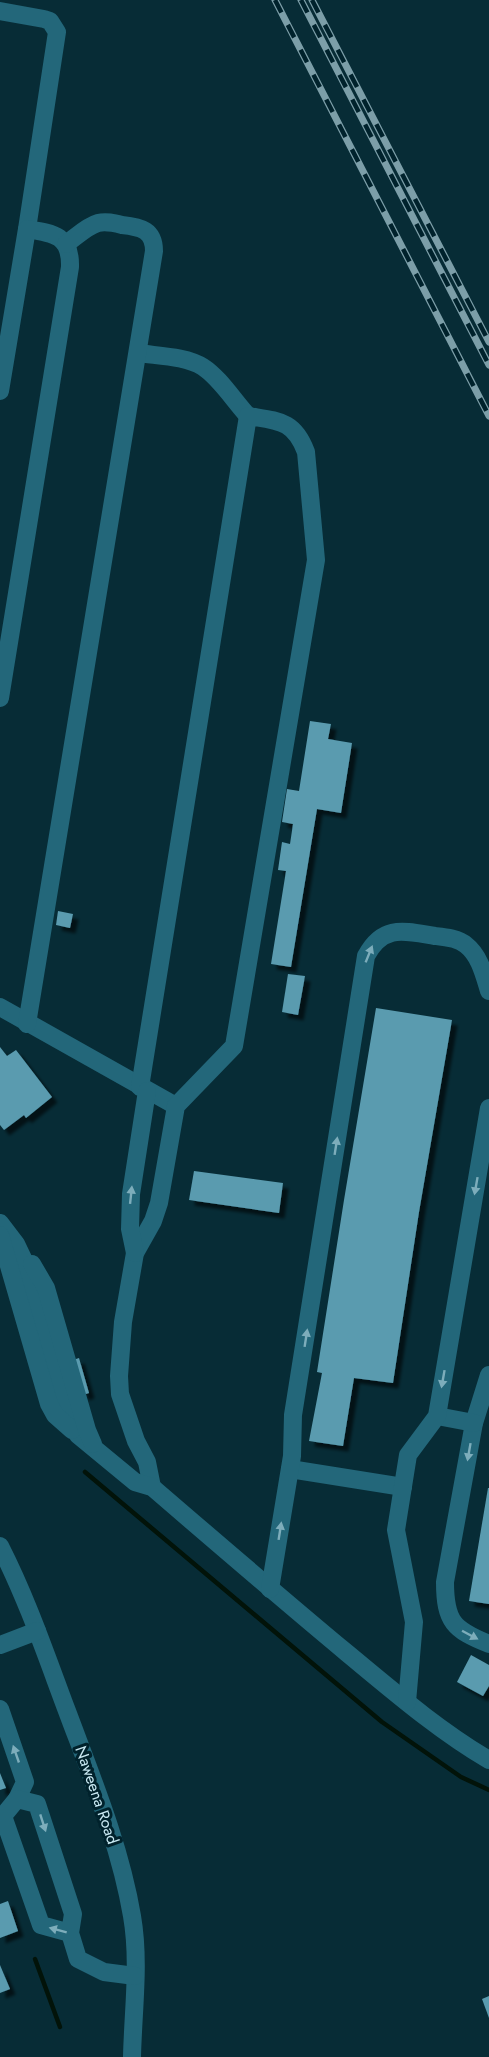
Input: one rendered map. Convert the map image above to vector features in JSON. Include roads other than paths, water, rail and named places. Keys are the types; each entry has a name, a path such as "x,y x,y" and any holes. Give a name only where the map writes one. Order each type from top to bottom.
{"street":[{"path":"0,11 50,21 57,32 0,391"},
{"path":"27,1024 154,251 152,235 141,228 102,222 95,224 66,244"},
{"path":"0,698 70,267 66,244 57,235 27,229"},
{"path":"138,353 202,366 248,416 284,422 294,429 306,452 316,560 234,1046 176,1106 159,1203 153,1221 135,1253 123,1322 118,1376 126,1416 147,1462 152,1487"},
{"path":"135,1253 129,1221 143,1089 248,416"},
{"path":"270,1589 290,1469 293,1415 366,956 374,942 384,935 403,930 453,939 465,944 474,953 480,963 489,991"},
{"path":"0,1007 176,1106"},
{"path":"411,1653 393,1558 396,1530 408,1455 436,1416 489,1108"},
{"path":"0,1223 27,1268 42,1377 51,1409 55,1415 135,1482 152,1487 270,1589 438,1727 489,1760"},
{"path":"8,1239 6,1267 33,1316 70,1422 78,1435"},
{"path":"8,1239 41,1276 89,1437 100,1453"},
{"path":"489,1375 474,1423 445,1593 453,1622 467,1635 489,1644"},
{"path":"436,1416 474,1423"},
{"path":"290,1469 403,1487"},
{"path":"396,1530 414,1622 407,1702"},
{"name":"Naweena Road","path":"0,1546 20,1585 101,1800 120,1863 132,1917 136,1962 132,2057"},
{"path":"0,1646 37,1631"},
{"path":"0,1709 25,1782 17,1799 3,1816 41,1925 70,1933"},
{"path":"17,1799 37,1804 74,1914 70,1933 78,1959 104,1972 135,1976"}],"waterway":[{"path":"85,1472 382,1722 461,1777 489,1790"},
{"path":"35,1959 60,2027"}],"railway":[{"path":"275,0 489,416"},
{"path":"301,0 489,365"},
{"path":"312,0 489,342"}]}
